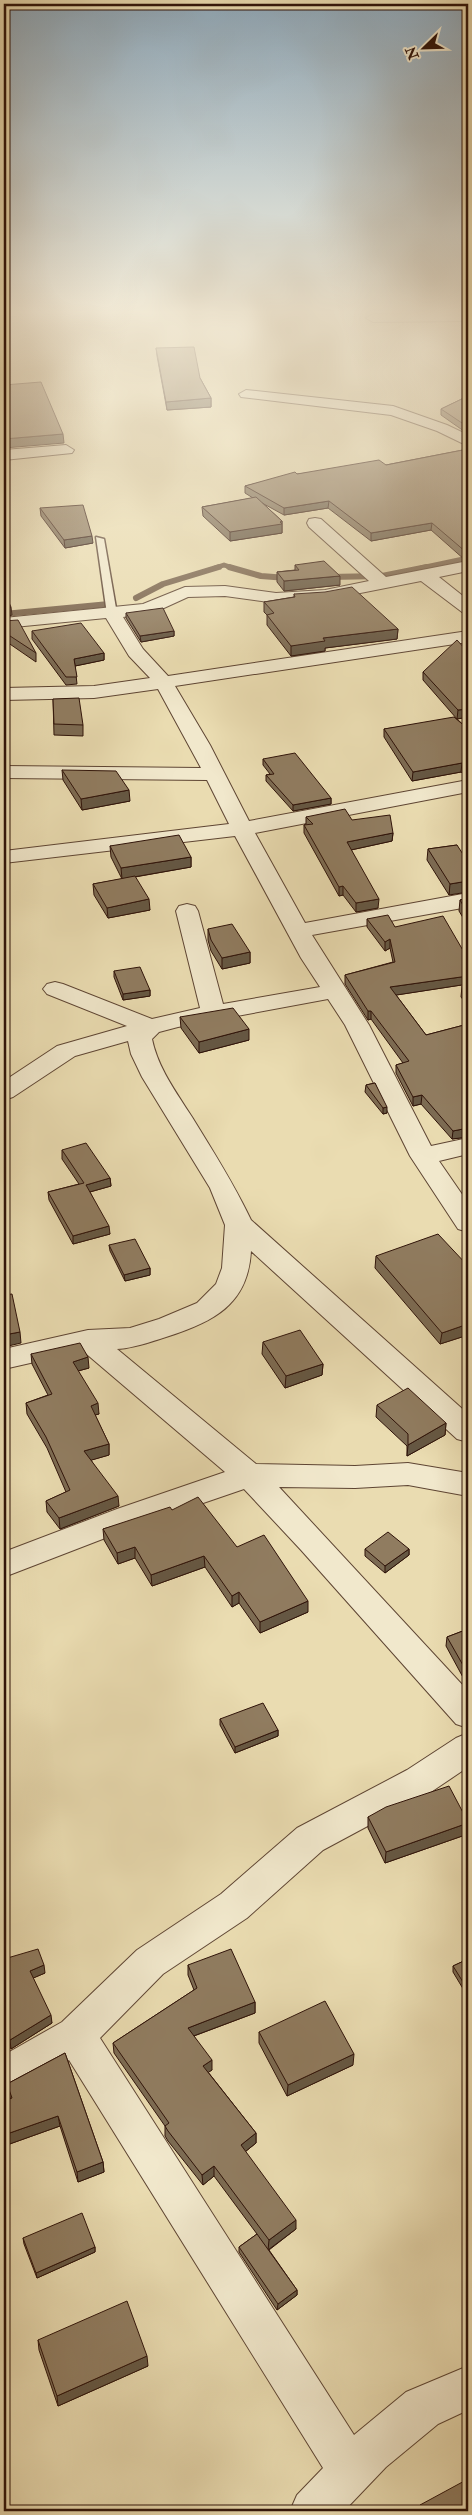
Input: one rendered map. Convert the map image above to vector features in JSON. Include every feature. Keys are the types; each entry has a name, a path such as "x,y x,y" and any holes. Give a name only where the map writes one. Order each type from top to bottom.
{"street":[{"path":"445,429 468,441"},
{"path":"4,455 66,450"},
{"path":"315,523 383,584"},
{"path":"4,623 112,614 147,609 185,592 226,591 295,598 383,584 468,566"},
{"path":"426,576 468,608"},
{"path":"112,614 136,652 164,683 299,932 357,1025 423,1156 468,1223"},
{"path":"4,694 94,692 468,636"},
{"path":"4,772 214,774"},
{"path":"4,857 134,840 242,829 468,786"},
{"path":"299,932 468,900"},
{"path":"187,911 213,1013"},
{"path":"55,989 150,1027"},
{"path":"4,1092 66,1051 150,1027 213,1013 335,991"},
{"path":"150,1027 140,1038 143,1054 182,1125 223,1188 239,1225 468,1430"},
{"path":"423,1156 468,1146"},
{"path":"4,1359 88,1340 131,1338 169,1326 207,1310 228,1288 236,1268 239,1225"},
{"path":"88,1340 249,1475 312,1541 468,1714"},
{"path":"4,1565 128,1517 249,1475 355,1477 408,1474 468,1484"},
{"path":"4,2076 76,2035 150,1962 234,1906 310,1839 419,1781 468,1748"},
{"path":"76,2035 352,2471"},
{"path":"313,2511 370,2451 422,2408 468,2388"}],"lane":[{"path":"99,539 112,614"}],"building":[{"path":"4,429 61,429 63,434 4,439"},
{"path":"468,449 468,552 432,523 371,533 329,501 284,508 245,486 295,472 297,474 379,460 386,465"},
{"path":"256,497 282,521 280,522 282,524 230,532 202,507"},
{"path":"83,505 92,536 64,540 40,508"},
{"path":"324,561 340,576 284,581 277,572 299,570 295,565"},
{"path":"352,587 398,629 323,638 325,641 291,646 267,615 274,613 264,602 295,597 294,594 325,592"},
{"path":"4,592 11,607 4,608"},
{"path":"163,608 174,631 140,636 126,613"},
{"path":"18,620 36,653 4,632 4,621"},
{"path":"81,623 104,653 74,659 77,677 66,677 32,631"},
{"path":"457,640 468,652 468,709 458,710 423,672"},
{"path":"79,698 83,725 54,724 53,699"},
{"path":"454,717 468,729 468,768 462,763 413,772 384,729"},
{"path":"295,753 331,798 293,805 266,775 274,774 263,759"},
{"path":"62,770 116,771 129,790 81,799"},
{"path":"345,809 352,820 390,815 393,833 347,842 379,899 356,903 343,886 339,887 304,825 313,824 306,817"},
{"path":"179,835 191,857 121,868 110,846"},
{"path":"457,845 468,862 468,881 450,884 428,849"},
{"path":"135,876 149,899 107,908 93,884"},
{"path":"468,898 468,914 460,900"},
{"path":"388,915 395,927 443,916 468,959 468,976 390,987 426,1035 468,1024 468,1128 453,1131 422,1095 413,1097 396,1065 409,1061 371,1011 368,1011 345,975 395,962 390,939 385,942 367,919"},
{"path":"232,924 250,952 222,958 211,940 208,929"},
{"path":"140,967 150,990 123,994 114,971"},
{"path":"468,985 468,994 462,986"},
{"path":"233,1008 249,1029 199,1042 180,1017"},
{"path":"375,1083 387,1107 383,1108 366,1085"},
{"path":"86,1143 110,1178 86,1185 109,1226 73,1236 48,1192 84,1183 62,1150"},
{"path":"438,1234 468,1266 468,1324 442,1333 376,1256"},
{"path":"135,1239 150,1268 124,1275 109,1245"},
{"path":"12,1294 20,1332 4,1335 4,1295"},
{"path":"300,1330 323,1364 286,1376 263,1342"},
{"path":"80,1343 88,1357 73,1362 98,1403 91,1406 109,1444 84,1451 118,1496 59,1518 46,1501 70,1490 46,1437 26,1403 52,1394 31,1354"},
{"path":"408,1388 446,1423 408,1445 408,1434 377,1405"},
{"path":"198,1497 237,1547 264,1535 308,1601 260,1622 239,1592 232,1596 204,1556 151,1575 135,1547 117,1553 103,1529 170,1507 172,1510"},
{"path":"388,1532 409,1549 385,1566 365,1549"},
{"path":"468,1629 468,1674 447,1637"},
{"path":"263,1703 278,1730 235,1747 220,1719"},
{"path":"449,1786 468,1823 386,1852 368,1817 386,1807"},
{"path":"38,1949 44,1965 30,1971 51,2015 10,2040 4,2027 4,1959"},
{"path":"231,1949 255,2002 188,2028 212,2060 203,2066 256,2133 241,2145 296,2220 269,2240 214,2166 202,2175 168,2131 165,2126 169,2123 113,2043 197,1988 188,1965"},
{"path":"468,1959 468,1990 453,1966"},
{"path":"325,2001 354,2054 288,2085 259,2032"},
{"path":"65,2053 103,2162 77,2172 58,2116 4,2135 4,2101 12,2098 7,2084"},
{"path":"468,2119 468,2130 464,2121"},
{"path":"82,2213 95,2247 36,2273 23,2238"},
{"path":"257,2234 297,2290 278,2304 239,2247"},
{"path":"127,2301 147,2356 57,2396 38,2340"},
{"path":"468,2479 468,2511 423,2511 420,2505"}],"waterway":[{"path":"421,568 468,558"},
{"path":"215,568 224,565 233,568"},
{"path":"136,598 163,584 219,567"},
{"path":"229,567 261,576 287,578"},
{"path":"328,577 382,576 427,567"},
{"path":"4,614 109,604"}]}
